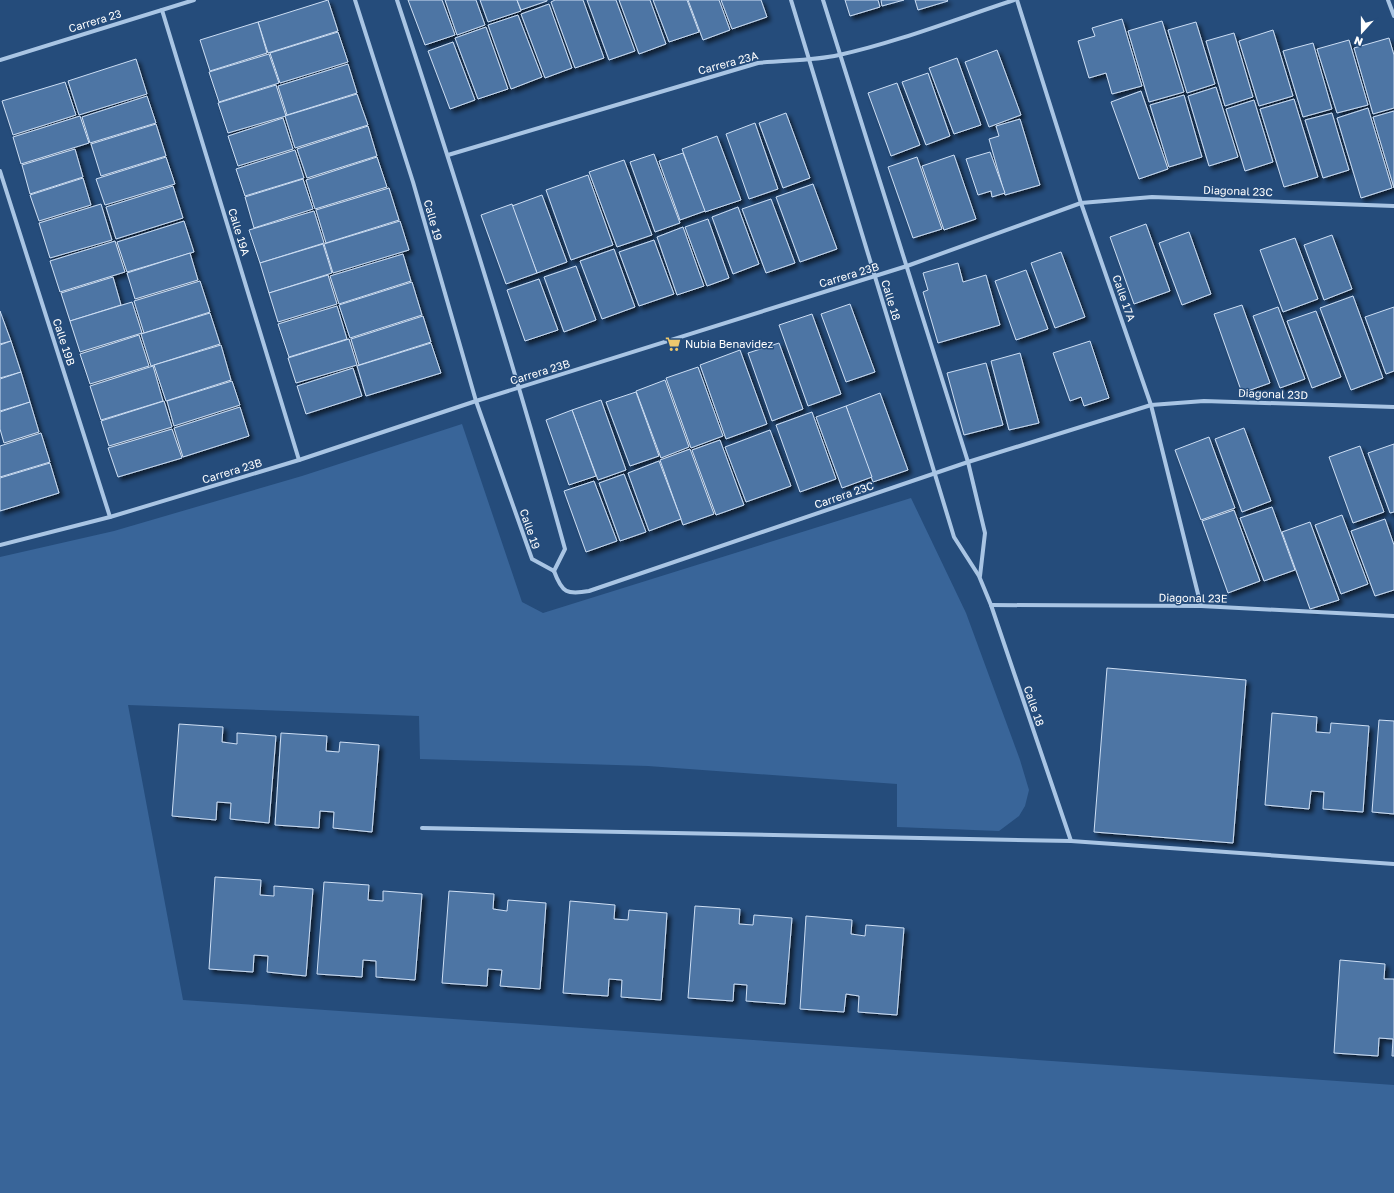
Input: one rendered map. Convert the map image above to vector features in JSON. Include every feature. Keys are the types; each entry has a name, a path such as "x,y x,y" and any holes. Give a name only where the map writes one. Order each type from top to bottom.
{"street":[{"name":"Carrera 23","path":"0,60 194,0"},
{"name":"Calle 19","path":"355,0 413,182 476,401 532,559 554,571"},
{"path":"397,0 448,155 520,388 565,549 554,571"},
{"name":"Calle 18","path":"791,0 954,536 979,576 991,605 1071,841"},
{"path":"823,0 968,462 985,533 979,576"},
{"name":"Carrera 23A","path":"448,155 758,63 784,60 809,61 840,55 1014,0"},
{"name":"Calle 17A","path":"1017,0 1081,203 1151,405 1201,606"},
{"path":"1388,0 1394,16"},
{"name":"Calle 19A","path":"162,10 299,460"},
{"name":"Calle 19B","path":"0,171 110,517"},
{"name":"Diagonal 23C","path":"1081,203 1152,197 1394,206"},
{"name":"Carrera 23B","path":"0,545 110,517 299,460 476,401 874,277 1081,203"},
{"name":"Diagonal 23D","path":"1151,405 1204,401 1394,407"},
{"name":"Carrera 23C","path":"554,571 559,586 566,592 575,593 589,591 968,462 1151,405"},
{"name":"Diagonal 23E","path":"991,605 1201,606 1394,616"},
{"path":"422,828 1071,841 1394,864"}],"shaded area":[{"path":"462,424 522,602 543,613 911,498 966,613 1020,760 1029,790 1025,806 1019,816 999,831 897,827 897,784 648,766 420,759 419,716 128,705 183,1000 1394,1085 1394,1193 0,1193 0,557 114,531 302,476"}],"building":[{"path":"328,0 338,31 268,53 258,22"},
{"path":"408,0 442,0 455,35 425,45"},
{"path":"445,0 476,0 485,25 457,35"},
{"path":"480,0 517,0 521,11 488,22"},
{"path":"517,0 547,0 547,1 521,10"},
{"path":"555,0 583,0 604,58 575,68 551,2"},
{"path":"587,0 616,0 635,51 609,60"},
{"path":"619,0 650,0 666,44 639,54"},
{"path":"653,0 687,0 699,32 669,42"},
{"path":"688,0 719,0 730,30 703,40"},
{"path":"721,0 761,0 767,17 732,29"},
{"path":"845,0 878,0 880,7 850,16"},
{"path":"881,0 904,0 882,6"},
{"path":"915,0 947,0 948,1 918,10"},
{"path":"549,4 572,68 545,78 521,14"},
{"path":"518,15 542,77 511,89 488,25"},
{"path":"1122,19 1142,86 1112,94 1106,73 1089,78 1078,41 1095,36 1092,28"},
{"path":"1162,21 1184,92 1149,102 1128,31"},
{"path":"258,22 267,53 210,71 200,40"},
{"path":"1196,22 1215,84 1187,93 1168,30"},
{"path":"486,27 508,89 478,99 455,38"},
{"path":"1273,30 1293,96 1259,106 1239,41"},
{"path":"338,32 348,62 280,83 270,53"},
{"path":"1234,33 1253,97 1225,106 1206,41"},
{"path":"1389,38 1394,55 1394,108 1373,114 1354,48"},
{"path":"1349,40 1368,105 1337,113 1317,49"},
{"path":"453,42 475,100 450,109 428,51"},
{"path":"1313,43 1332,109 1303,117 1283,51"},
{"path":"997,50 1021,115 989,127 965,62"},
{"path":"269,54 279,83 219,102 209,72"},
{"path":"957,58 981,125 954,134 929,68"},
{"path":"136,59 147,94 79,115 68,81"},
{"path":"348,64 357,93 287,115 278,86"},
{"path":"928,73 950,136 926,145 902,82"},
{"path":"65,82 76,115 13,135 2,101"},
{"path":"897,83 920,145 891,156 868,93"},
{"path":"276,85 286,116 228,133 218,103"},
{"path":"1216,87 1238,157 1209,166 1188,96"},
{"path":"1141,91 1168,169 1139,179 1111,102"},
{"path":"357,94 368,125 295,148 285,116"},
{"path":"1184,95 1202,157 1169,167 1150,105"},
{"path":"147,96 156,123 90,143 82,117"},
{"path":"1294,99 1318,177 1284,187 1260,109"},
{"path":"1254,100 1273,162 1245,171 1226,109"},
{"path":"1368,108 1392,188 1361,198 1337,118"},
{"path":"1394,111 1394,188 1373,117"},
{"path":"786,113 810,178 783,188 759,123"},
{"path":"1332,113 1349,170 1323,178 1305,120"},
{"path":"80,116 89,143 21,164 13,137"},
{"path":"283,118 293,149 238,166 228,136"},
{"path":"1020,119 1040,185 1005,195 989,139 999,136 996,126"},
{"path":"755,123 778,189 749,199 726,134"},
{"path":"156,124 166,156 101,176 91,144"},
{"path":"368,126 377,156 307,178 297,149"},
{"path":"717,136 741,200 705,212 682,149"},
{"path":"75,149 83,177 30,194 22,165"},
{"path":"295,150 304,178 245,196 236,169"},
{"path":"990,152 1005,193 992,197 991,191 978,195 966,159"},
{"path":"683,153 705,211 680,220 659,161"},
{"path":"654,154 680,223 655,232 630,162"},
{"path":"954,155 976,219 944,230 922,166"},
{"path":"166,157 175,184 105,205 96,179"},
{"path":"377,157 387,187 315,209 306,180"},
{"path":"917,157 942,229 913,238 888,167"},
{"path":"624,160 652,235 617,247 589,172"},
{"path":"588,175 613,245 571,260 546,190"},
{"path":"83,178 91,205 39,221 30,195"},
{"path":"303,179 313,209 254,228 245,197"},
{"path":"813,184 837,249 800,262 776,197"},
{"path":"173,186 183,218 116,239 106,207"},
{"path":"389,188 399,220 326,243 316,210"},
{"path":"542,195 567,262 537,273 512,206"},
{"path":"771,199 795,263 766,273 742,209"},
{"path":"101,204 112,240 50,258 39,223"},
{"path":"512,204 537,273 506,284 481,215"},
{"path":"738,207 759,264 733,274 712,217"},
{"path":"314,211 324,243 260,263 249,230"},
{"path":"708,219 729,278 707,286 685,227"},
{"path":"184,221 194,252 127,272 117,242"},
{"path":"400,221 409,250 333,273 324,244"},
{"path":"1146,224 1170,291 1134,304 1110,237"},
{"path":"683,227 704,286 677,295 657,237"},
{"path":"1189,232 1211,294 1182,305 1159,243"},
{"path":"1332,235 1352,289 1324,300 1304,245"},
{"path":"1295,238 1318,299 1283,312 1260,250"},
{"path":"654,240 674,294 639,306 619,252"},
{"path":"115,241 125,272 60,292 50,261"},
{"path":"323,244 332,273 269,293 260,263"},
{"path":"614,249 635,307 602,319 580,261"},
{"path":"1061,252 1085,317 1055,328 1031,263"},
{"path":"190,253 198,280 135,299 127,273"},
{"path":"403,254 411,281 339,304 330,276"},
{"path":"958,263 963,282 986,275 1000,325 938,343 923,292 928,290 923,273"},
{"path":"576,266 596,320 564,332 544,277"},
{"path":"1026,270 1048,329 1016,340 995,281"},
{"path":"328,275 337,304 278,322 269,293"},
{"path":"113,277 121,305 70,321 61,293"},
{"path":"539,279 558,330 525,341 507,290"},
{"path":"200,281 210,312 144,333 134,301"},
{"path":"412,282 422,315 350,338 339,305"},
{"path":"1353,296 1383,378 1351,390 1320,308"},
{"path":"132,302 142,333 80,352 70,321"},
{"path":"850,304 875,372 846,382 821,314"},
{"path":"1242,305 1270,383 1242,393 1214,314"},
{"path":"337,306 347,339 289,357 278,324"},
{"path":"1278,307 1305,379 1280,388 1253,316"},
{"path":"1394,307 1394,371 1386,374 1365,317"},
{"path":"0,311 11,341 0,344"},
{"path":"1316,311 1341,377 1312,388 1287,321"},
{"path":"210,313 220,344 151,366 141,334"},
{"path":"812,314 841,394 808,406 779,325"},
{"path":"423,316 431,342 359,365 351,339"},
{"path":"139,335 149,366 90,384 80,354"},
{"path":"349,339 357,365 296,383 288,358"},
{"path":"11,341 21,372 0,378 0,345"},
{"path":"1090,341 1109,398 1084,406 1081,397 1070,401 1053,353"},
{"path":"431,343 441,373 366,396 357,366"},
{"path":"779,343 803,409 772,421 748,353"},
{"path":"221,345 231,380 166,401 154,365"},
{"path":"740,350 767,424 726,439 700,365"},
{"path":"1020,353 1039,423 1009,430 991,361"},
{"path":"986,363 1003,425 964,435 947,373"},
{"path":"153,366 163,401 101,420 90,386"},
{"path":"698,367 723,436 691,448 666,378"},
{"path":"353,368 362,396 306,414 297,386"},
{"path":"21,372 30,402 0,411 0,379"},
{"path":"665,380 689,447 661,458 636,391"},
{"path":"232,381 240,405 174,426 167,401"},
{"path":"636,392 659,456 630,466 606,402"},
{"path":"880,393 908,470 873,482 846,406"},
{"path":"601,400 626,470 598,480 572,410"},
{"path":"164,401 172,427 109,446 101,421"},
{"path":"30,402 39,432 4,443 0,429 0,412"},
{"path":"846,406 872,477 842,488 816,417"},
{"path":"240,407 249,436 183,457 174,428"},
{"path":"572,410 596,476 569,485 546,420"},
{"path":"812,412 836,479 800,492 776,425"},
{"path":"1244,428 1271,501 1242,512 1215,439"},
{"path":"172,429 182,458 118,477 108,448"},
{"path":"770,430 791,486 746,502 725,447"},
{"path":"41,433 50,462 0,477 0,446"},
{"path":"1209,437 1235,508 1201,520 1175,450"},
{"path":"720,440 744,505 716,515 692,450"},
{"path":"1394,444 1394,512 1390,513 1368,453"},
{"path":"1360,446 1384,512 1353,523 1329,457"},
{"path":"690,449 714,514 683,525 660,460"},
{"path":"659,461 681,519 649,531 628,473"},
{"path":"50,463 59,493 0,511 0,478"},
{"path":"624,474 646,532 620,541 599,483"},
{"path":"594,481 617,541 586,552 564,491"},
{"path":"1272,507 1295,570 1264,581 1240,518"},
{"path":"1234,510 1260,581 1228,593 1202,521"},
{"path":"1342,515 1368,584 1341,594 1315,525"},
{"path":"1385,519 1394,545 1394,590 1375,596 1351,531"},
{"path":"1310,522 1339,600 1310,609 1282,532"},
{"path":"1107,668 1246,680 1233,843 1094,832"},
{"path":"1272,713 1317,717 1316,732 1330,733 1331,723 1369,726 1363,812 1323,809 1324,792 1311,791 1309,809 1265,805"},
{"path":"1379,720 1394,721 1394,814 1372,812"},
{"path":"179,724 223,727 222,742 237,744 237,733 276,736 269,823 230,819 231,803 217,802 216,820 172,816"},
{"path":"281,733 327,736 326,751 339,752 340,742 379,745 372,832 333,828 334,812 320,811 319,828 275,825"},
{"path":"215,877 261,880 260,895 274,896 274,886 313,889 306,976 267,972 268,956 254,955 253,972 209,969"},
{"path":"324,882 369,885 368,900 383,901 383,891 422,894 415,980 376,977 376,961 363,960 362,977 317,974"},
{"path":"449,891 494,894 493,909 507,911 508,900 546,903 540,989 500,986 502,970 488,969 487,986 442,983"},
{"path":"570,901 615,905 614,919 628,920 629,910 667,913 661,1000 621,997 622,980 609,979 608,996 563,993"},
{"path":"695,906 740,909 739,924 753,925 754,915 792,918 785,1004 746,1001 747,985 734,984 733,1001 688,998"},
{"path":"806,916 852,920 851,934 865,936 866,925 904,928 897,1015 858,1012 859,996 846,994 844,1012 800,1009"},
{"path":"1340,960 1385,964 1384,979 1394,979 1394,1056 1392,1056 1393,1039 1379,1038 1378,1056 1334,1053"}],"place":[{"name":"Nubia Benavidez","path":"673,344"}]}
